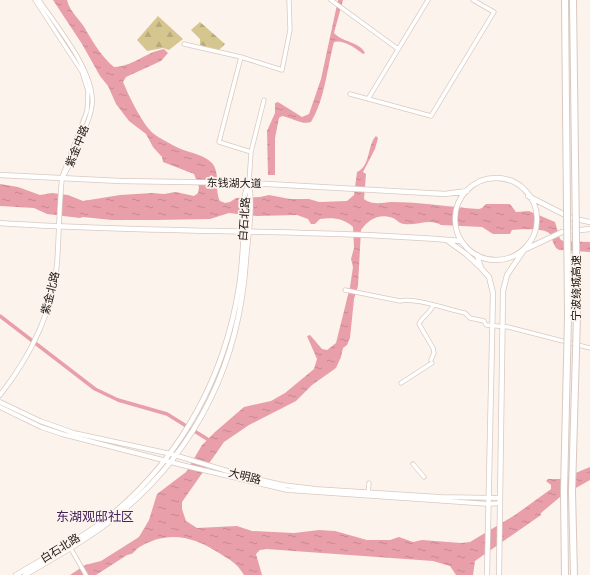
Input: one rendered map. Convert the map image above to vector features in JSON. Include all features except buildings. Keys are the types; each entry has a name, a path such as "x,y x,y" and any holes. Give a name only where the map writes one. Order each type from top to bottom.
{"highway":[{"name":"宁波绕城高速","path":"565,0 568,316 564,490 565,575"},
{"name":"宁波绕城高速","path":"573,0 577,316 572,491 574,575"}],"main road":[{"name":"东钱湖大道","path":"0,175 249,183 445,194 467,191"},
{"path":"590,222 571,218 528,196 510,180 498,177 484,179 467,191 458,203 454,215 456,229 461,241 477,256 492,260 508,259 562,232 590,229"},
{"name":"白石北路","path":"25,575 71,549 101,528 134,501 172,462 198,423 220,378 236,330 245,286 246,232 244,218 245,194 249,183"},
{"name":"白石北路","path":"16,575 97,525 126,502 165,461 194,420 214,379 230,328 239,286 246,232 250,218 251,194 249,183"},
{"path":"499,575 504,291 507,276 535,234 537,222 535,209 528,196"},
{"path":"0,223 59,227 362,234 461,241"},
{"path":"444,240 461,250 481,268 489,277 493,293 494,325 487,575"},
{"path":"477,256 481,268"}],"street":[{"name":"紫金中路","path":"35,0 82,72 88,91 87,111 62,178"},
{"name":"紫金中路","path":"40,0 86,72 92,92 92,104 88,121 67,171 62,178"},
{"path":"184,44 241,57 282,70 290,30 289,0"},
{"path":"330,0 398,49"},
{"path":"368,99 428,0"},
{"path":"350,94 431,116 494,12 473,0"},
{"path":"241,57 219,142 251,152"},
{"path":"249,183 249,163 264,100"},
{"name":"紫金北路","path":"0,395 29,352 46,312 54,280 62,178"},
{"path":"347,290 400,301 406,299 465,313 470,318 484,321 486,325 503,326 590,348"},
{"path":"401,383 431,362 434,353 433,348 419,324 420,321 430,313 433,306"},
{"name":"大明路","path":"0,402 40,421 74,433 170,454 209,466 283,485 489,504 500,501"},
{"name":"大明路","path":"0,407 41,427 62,434 165,461 287,490 489,497 500,501"},
{"path":"413,464 424,477"},
{"path":"368,494 369,483"},
{"path":"71,549 86,575"}],"green space":[{"path":"158,16 183,39 169,50 163,48 147,51 137,40"},
{"path":"200,22 225,44 219,50 200,45 200,39 191,30"}],"water":[{"path":"53,0 67,0 71,9 96,46 114,67 127,65 151,53 164,49 168,53 161,61 126,77 123,82 140,117 154,134 181,149 209,160 212,163 215,167 217,192 220,201 225,203 236,198 269,195 290,199 309,199 319,202 347,201 354,195 357,172 365,165 371,145 376,136 378,138 375,149 363,172 366,174 364,199 367,201 377,203 413,203 479,209 486,204 510,204 516,212 529,211 555,222 560,239 563,241 590,242 590,252 559,250 556,248 548,232 538,230 512,230 510,234 493,234 482,227 441,225 432,222 404,224 393,218 383,216 371,220 361,230 358,286 354,299 350,338 347,345 343,348 336,368 312,385 296,401 249,425 224,442 182,502 182,509 186,521 197,528 237,526 252,531 294,533 319,530 335,531 367,540 390,540 399,537 413,542 422,540 461,543 470,542 515,515 551,489 551,485 546,481 548,479 561,479 590,467 590,480 560,497 541,513 541,515 475,561 473,575 456,575 450,566 433,561 266,549 260,550 256,554 262,575 244,575 239,567 233,562 209,547 189,539 169,537 149,542 138,548 132,554 127,555 96,575 70,575 85,565 101,561 139,537 149,520 157,494 186,472 202,445 244,407 271,401 285,393 314,369 317,359 307,336 310,335 322,349 327,350 336,343 350,287 353,267 351,259 354,248 353,227 342,220 333,218 320,219 315,224 311,224 308,219 297,215 257,216 229,213 210,219 112,220 47,214 34,208 0,206 0,184 18,187 40,195 52,193 68,195 83,201 120,195 152,193 164,194 176,192 194,196 198,193 199,187 194,174 163,162 162,157 153,147 146,134 129,121 116,104 108,86 100,76 82,44"},
{"path":"338,0 343,0 334,33 337,36 359,46 365,53 363,54 345,43 337,41 334,42 323,93 311,122 301,122 282,116 279,118 275,138 275,175 268,175 267,131 275,113 275,103 278,102 302,117 309,114 321,79"}],"waterway":[{"path":"0,316 95,389 118,400 167,414 212,442"}],"district":[{"name":"东湖观邸社区","path":"95,516"}]}
